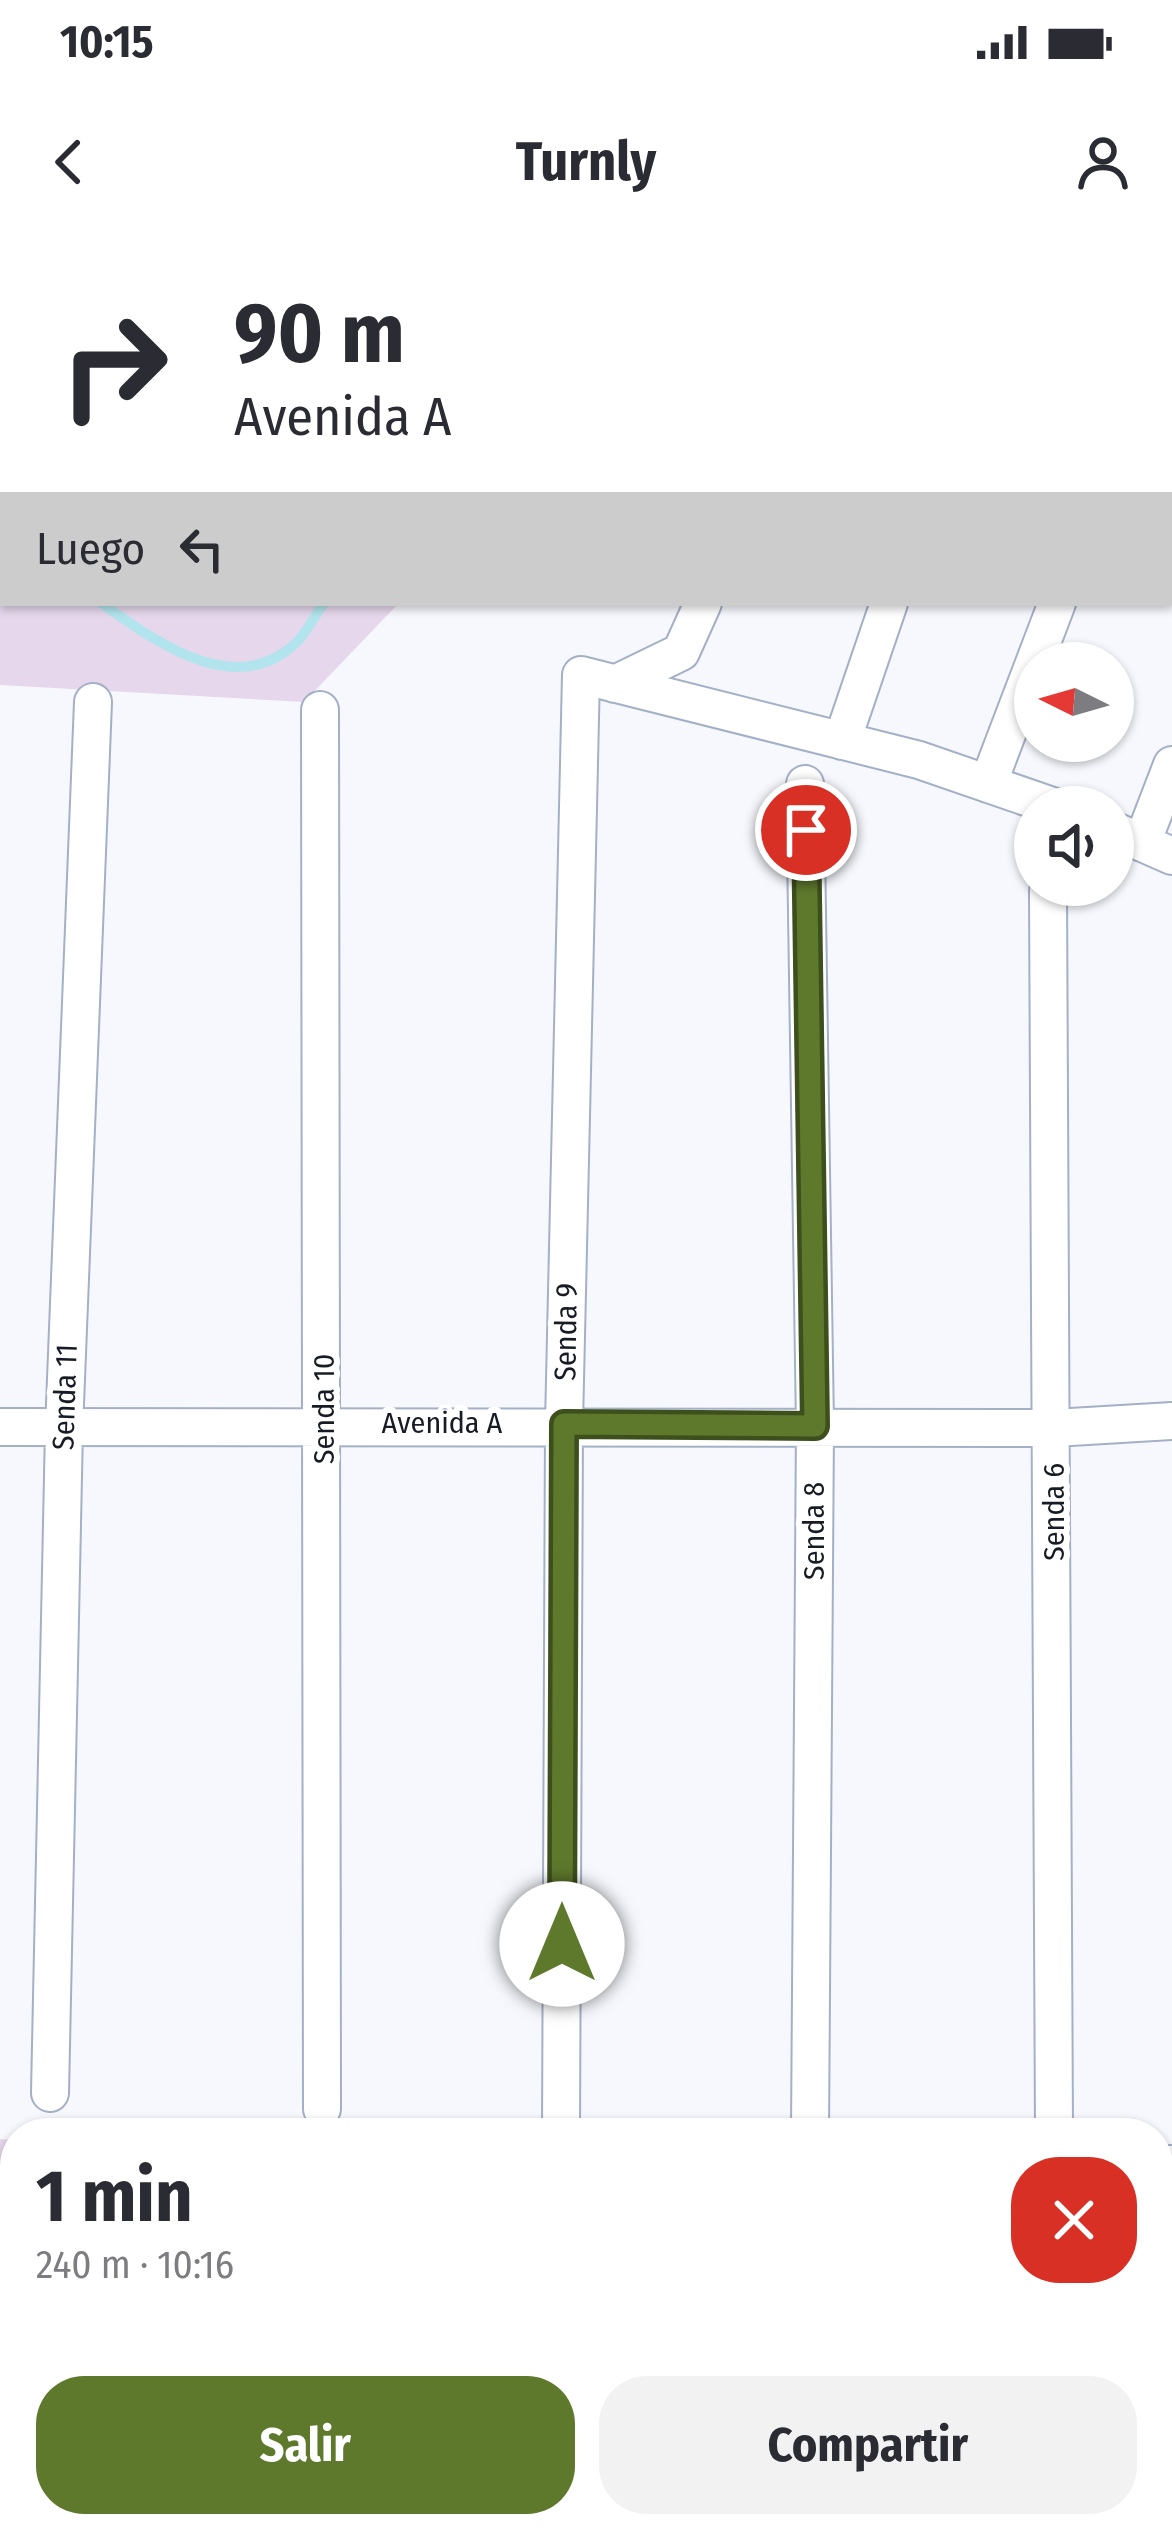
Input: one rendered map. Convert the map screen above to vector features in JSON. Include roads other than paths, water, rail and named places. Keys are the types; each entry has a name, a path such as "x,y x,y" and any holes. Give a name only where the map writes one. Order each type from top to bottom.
{"street":[{"path":"598,679 682,652 702,606"},
{"path":"842,741 888,606"},
{"path":"988,784 1056,606"},
{"path":"598,679 842,741 1014,793"},
{"name":"Senda 9","path":"561,2118 564,1424 598,679"},
{"name":"Senda 11","path":"50,2093 64,1430 94,702"},
{"name":"Senda 10","path":"320,710 322,2109"},
{"path":"1142,843 1172,765"},
{"name":"Senda 8","path":"805,784 815,1426 810,2118"},
{"name":"Senda 6","path":"1048,906 1054,2118"},
{"name":"Avenida A","path":"0,1427 64,1430 324,1423 1054,1427 1172,1420"}],"waterway":[{"path":"105,606 170,647 222,666 273,659 297,642 322,606"}]}
